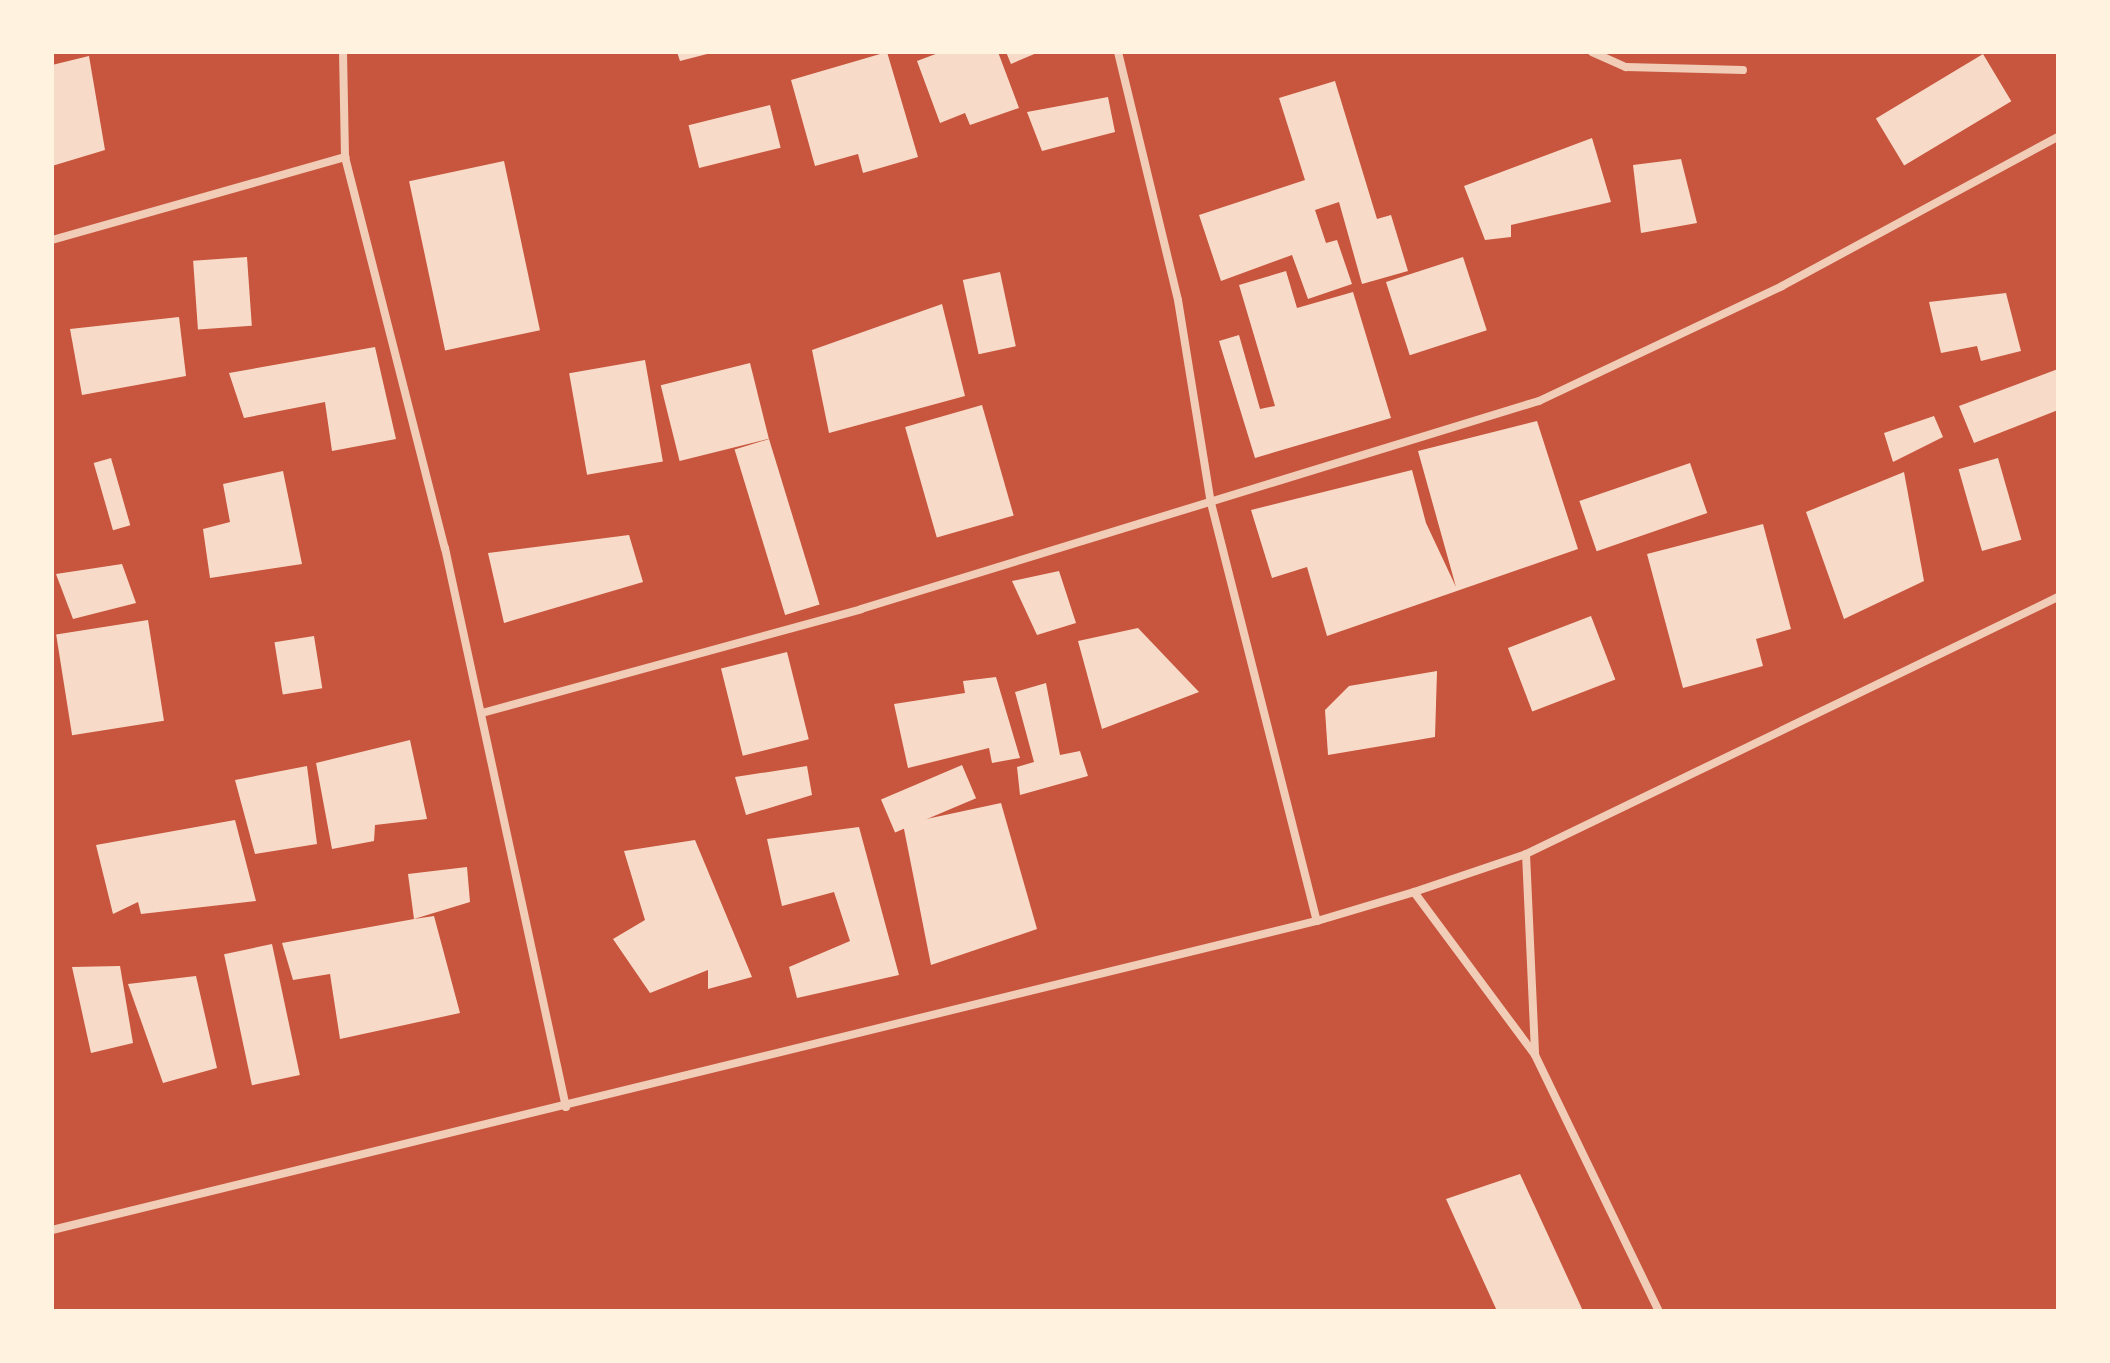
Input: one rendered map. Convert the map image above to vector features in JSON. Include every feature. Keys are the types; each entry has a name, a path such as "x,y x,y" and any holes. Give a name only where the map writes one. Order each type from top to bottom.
{"street":[{"path":"343,52 345,157 482,713 566,1107"},
{"path":"1118,52 1178,300 1211,503 1317,921"},
{"path":"1592,52 1626,67 1743,70"},
{"path":"482,713 861,609 1539,401 1782,286 2058,137"},
{"path":"52,240 345,157"},
{"path":"52,1230 566,1107 1317,921 1414,892 1526,854 2058,597"},
{"path":"1526,854 1535,1055"},
{"path":"1414,892 1535,1055 1659,1311"}],"building":[{"path":"677,52 711,52 711,53 680,61"},
{"path":"887,52 918,157 863,173 858,154 815,166 791,80"},
{"path":"941,52 998,52 1019,108 970,125 965,113 940,123 917,61"},
{"path":"1006,52 1039,52 1011,64"},
{"path":"1983,54 2011,101 1904,166 1876,118"},
{"path":"89,56 105,150 52,166 52,65"},
{"path":"1335,81 1377,219 1391,215 1408,271 1362,284 1339,202 1315,210 1326,243 1337,240 1352,284 1308,299 1292,255 1221,281 1199,215 1305,180 1279,98"},
{"path":"1108,97 1115,132 1042,151 1027,112"},
{"path":"770,105 781,148 699,168 688,125"},
{"path":"1592,138 1611,202 1511,225 1511,237 1485,240 1464,186"},
{"path":"1681,159 1697,223 1641,233 1633,165"},
{"path":"504,161 540,330 445,350 409,181"},
{"path":"247,257 252,326 198,330 193,261"},
{"path":"1463,257 1487,330 1410,355 1386,282"},
{"path":"1286,271 1297,308 1353,292 1391,418 1255,458 1219,341 1239,335 1260,409 1275,406 1239,285"},
{"path":"1000,272 1016,346 979,354 963,280"},
{"path":"2006,293 2021,351 1981,361 1977,346 1941,353 1929,302"},
{"path":"942,304 965,396 829,433 812,350"},
{"path":"179,317 186,376 82,395 70,329"},
{"path":"375,347 396,439 332,451 325,402 244,418 229,373"},
{"path":"645,360 663,461 587,475 569,373"},
{"path":"750,363 769,439 680,461 661,385"},
{"path":"2058,369 2058,410 1974,443 1959,406"},
{"path":"982,405 1014,516 937,538 905,427"},
{"path":"1934,416 1943,437 1893,462 1884,433"},
{"path":"1537,421 1578,549 1327,636 1307,567 1272,578 1251,510 1412,470 1426,523 1456,587 1418,451"},
{"path":"769,439 820,604 785,615 735,450"},
{"path":"111,458 130,525 113,530 94,463"},
{"path":"1998,458 2021,540 1982,551 1959,469"},
{"path":"1690,463 1707,513 1597,551 1579,501"},
{"path":"283,471 302,564 210,578 203,529 230,522 223,484"},
{"path":"1904,472 1924,581 1844,619 1806,512"},
{"path":"1763,524 1791,629 1756,639 1763,666 1683,688 1647,554"},
{"path":"629,535 643,582 504,623 488,553"},
{"path":"122,564 136,603 73,619 56,574"},
{"path":"1059,571 1076,623 1037,635 1012,581"},
{"path":"1591,616 1615,679 1532,711 1508,648"},
{"path":"148,620 164,721 72,735 56,635"},
{"path":"1138,628 1199,692 1102,729 1078,641"},
{"path":"314,636 322,688 283,695 274,642"},
{"path":"787,652 809,739 743,756 721,668"},
{"path":"1437,671 1435,737 1328,755 1325,710 1349,686"},
{"path":"996,677 1020,758 992,763 989,748 908,768 894,704 965,693 963,681"},
{"path":"1046,683 1060,755 1080,751 1088,776 1020,795 1017,767 1034,762 1015,692"},
{"path":"410,740 427,819 375,825 374,841 332,849 316,763"},
{"path":"962,765 976,798 895,833 881,799"},
{"path":"307,766 317,844 255,854 235,780"},
{"path":"807,766 812,795 746,815 735,777"},
{"path":"1001,803 1037,929 931,965 903,824"},
{"path":"235,820 256,901 141,914 138,902 113,914 96,845"},
{"path":"859,827 899,975 797,998 789,967 850,941 834,892 782,906 767,839"},
{"path":"695,840 752,977 708,989 708,970 650,993 613,939 645,920 624,851"},
{"path":"467,867 470,902 414,919 408,874"},
{"path":"434,916 460,1013 340,1039 330,974 293,980 282,943"},
{"path":"272,944 300,1075 252,1085 224,954"},
{"path":"120,966 133,1043 91,1053 72,967"},
{"path":"196,976 217,1068 163,1083 128,984"},
{"path":"1520,1174 1583,1311 1497,1311 1446,1199"}]}
